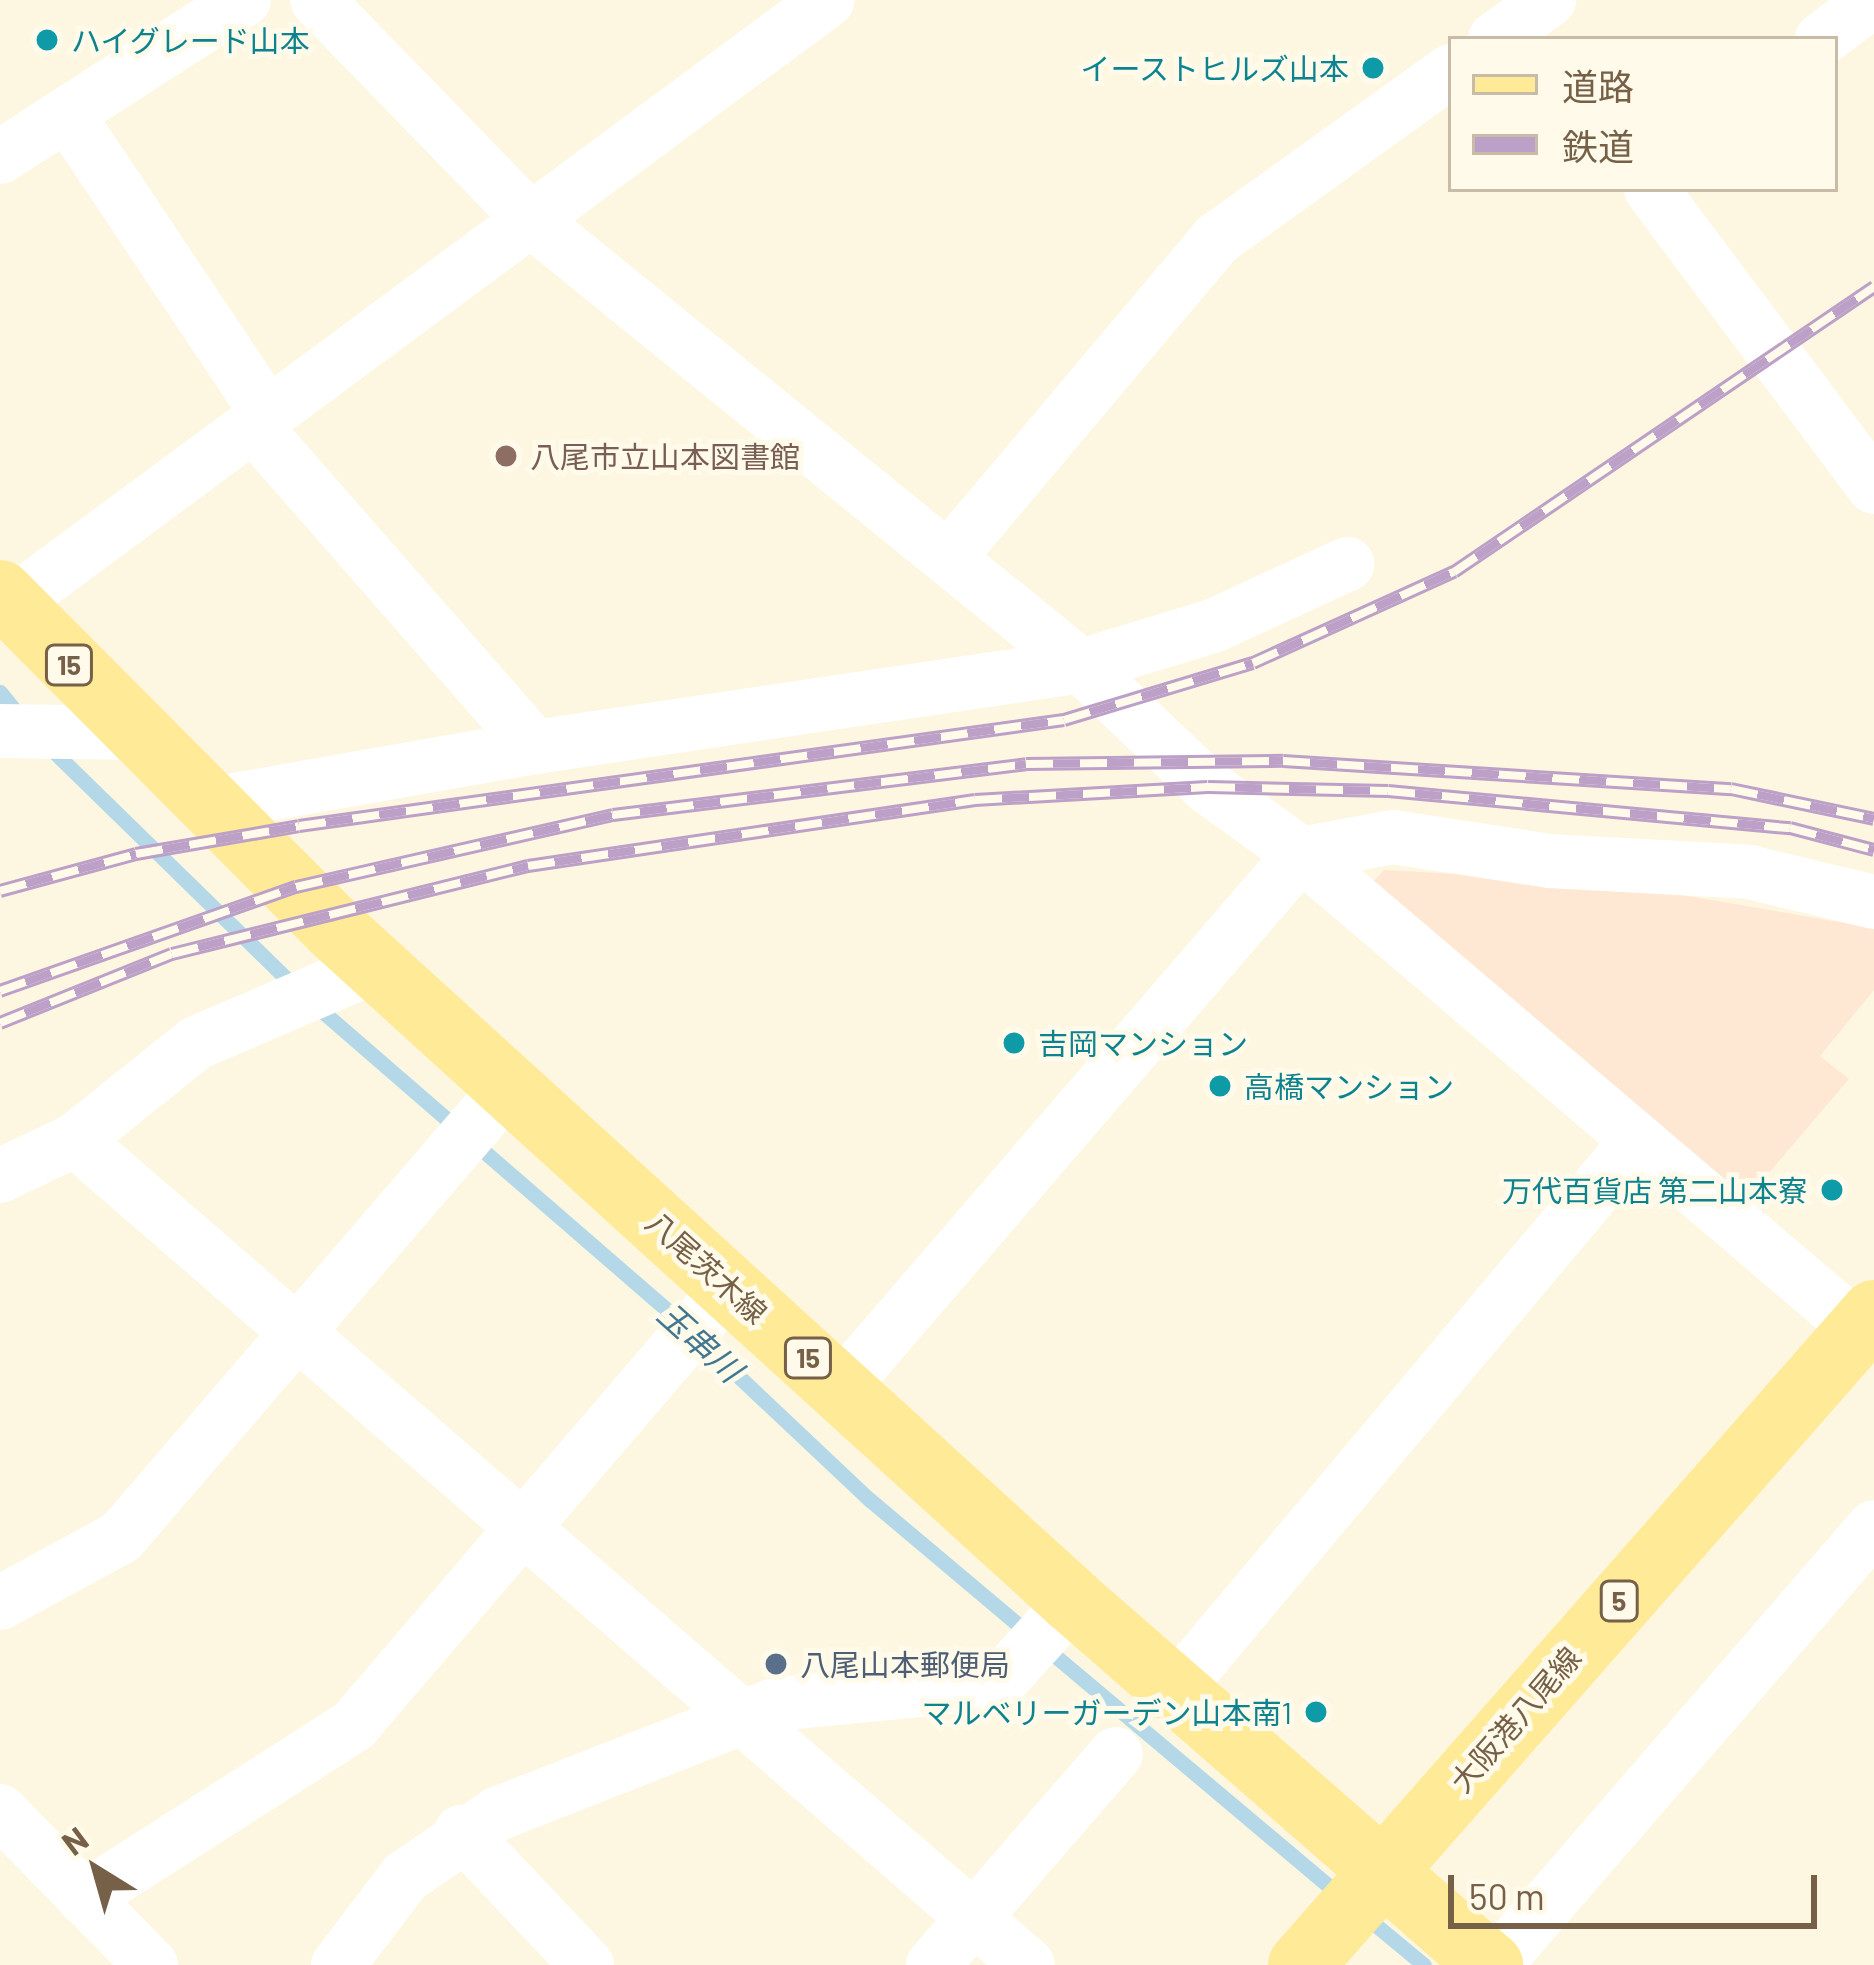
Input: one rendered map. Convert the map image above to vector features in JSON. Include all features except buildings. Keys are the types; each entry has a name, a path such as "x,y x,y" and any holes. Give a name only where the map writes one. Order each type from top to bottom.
{"main road":[{"name":"八尾茨木線","path":"5,599 376,966 841,1388 1066,1608 1177,1688 1346,1914 1492,1965"},
{"name":"大阪港八尾線","path":"1346,1914 1853,1310"}],"street":[{"path":"0,157 244,0"},
{"path":"317,0 531,220 1081,666 1208,787 1301,854 1637,1141 1853,1310"},
{"path":"5,599 261,420 828,0"},
{"path":"1826,36 1874,0"},
{"path":"949,557 1217,239 1448,73"},
{"path":"67,114 261,420 535,747"},
{"path":"1654,192 1874,488"},
{"path":"212,804 535,747 1081,666 1213,626 1347,564"},
{"path":"0,731 142,733"},
{"path":"841,1388 1301,854 1393,837 1549,861 1749,872 1874,902"},
{"path":"0,1176 75,1140 196,1043 376,966"},
{"path":"0,1604 121,1537 509,1086"},
{"path":"75,1140 295,1336 696,1672 740,1718 1028,1965"},
{"path":"1177,1688 1637,1141"},
{"path":"84,1898 354,1725 524,1532 729,1287"},
{"path":"1492,1965 1874,1527"},
{"path":"338,1965 405,1877 461,1832 777,1704 1000,1682 1066,1608"},
{"path":"933,1965 1116,1754"},
{"path":"0,1811 151,1965"},
{"path":"461,1832 587,1965"}],"shaded area":[{"path":"1384,870 1606,882 1874,928 1874,990 1820,1056 1849,1079 1745,1201 1370,885"}],"waterway":[{"name":"玉串川","path":"0,692 23,720"},
{"name":"玉串川","path":"48,746 297,989"},
{"name":"玉串川","path":"315,1005 684,1325 870,1500 1343,1898"},
{"name":"玉串川","path":"1366,1917 1424,1965"}],"railway":[{"path":"0,891 136,854 299,826 1064,720 1253,663 1454,572 1874,287"},
{"path":"0,991 296,887 613,815 1026,764 1283,761 1731,789 1874,819"},
{"path":"0,1023 172,954 528,866 975,800 1208,787 1388,791 1790,828 1874,850"}],"place":[{"name":"ハイグレード山本","path":"47,40"},
{"name":"イーストヒルズ山本","path":"1373,68"},
{"name":"八尾市立山本図書館","path":"506,456"},
{"name":"吉岡マンション","path":"1014,1043"},
{"name":"高橋マンション","path":"1220,1086"},
{"name":"万代百貨店 第二山本寮","path":"1832,1190"},
{"name":"八尾山本郵便局","path":"776,1664"},
{"name":"マルベリーガーデン山本南1","path":"1316,1712"}]}
